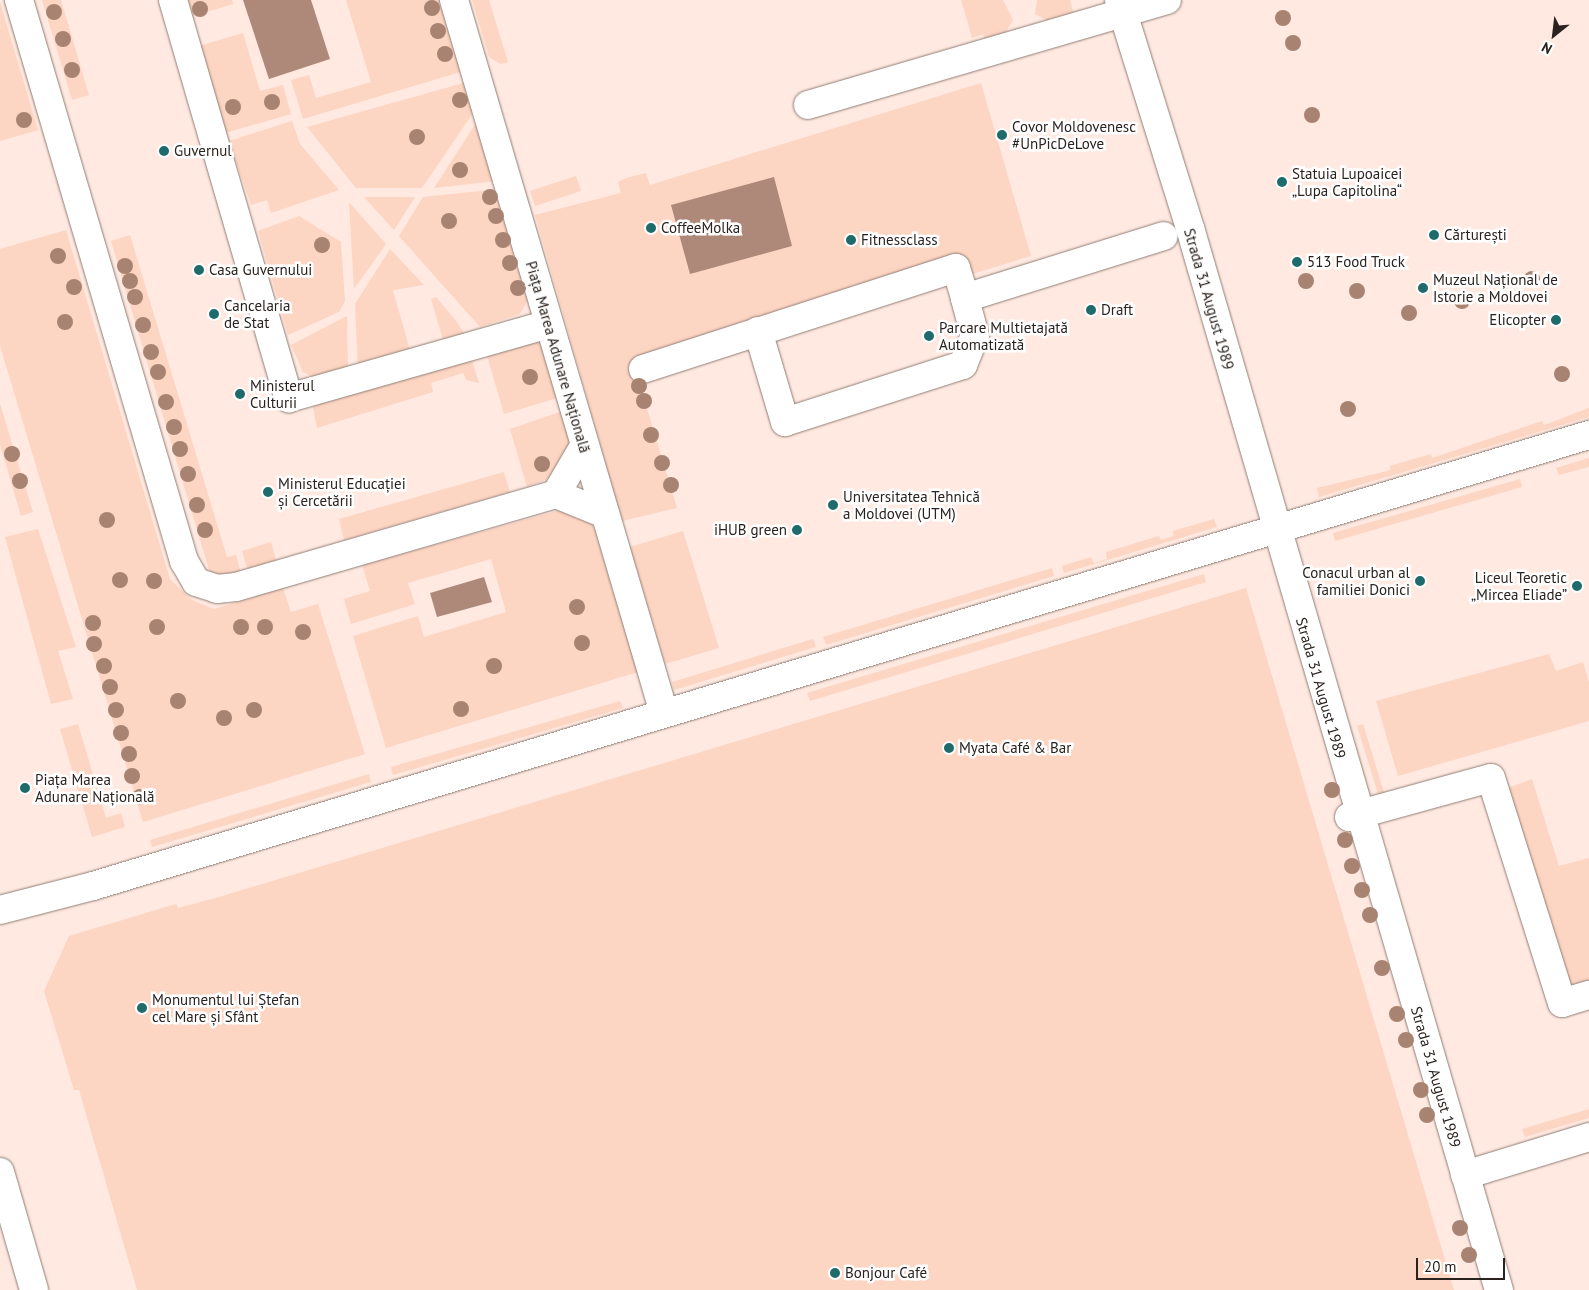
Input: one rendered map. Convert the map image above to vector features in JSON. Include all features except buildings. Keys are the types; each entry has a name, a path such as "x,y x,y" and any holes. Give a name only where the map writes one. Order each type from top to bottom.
{"street":[{"path":"19,0 184,561 196,582 217,589 236,587 556,494 605,514"},
{"path":"173,0 289,398 548,324"},
{"name":"Piața Marea Adunare Națională","path":"454,0 664,713"},
{"path":"808,105 1121,7 1167,0"},
{"name":"Strada 31 August 1989","path":"1121,7 1190,228 1354,816 1465,1175 1498,1290"},
{"path":"966,298 1164,236"},
{"path":"643,369 758,331 956,268 966,298 975,336 962,365 785,422 758,331"},
{"path":"0,910 93,886 1274,528 1589,435"},
{"path":"556,494 584,446"},
{"path":"1354,816 1492,778 1562,1003 1589,995"},
{"path":"1465,1175 1589,1137"},
{"path":"0,1172 34,1290"}],"shaded area":[{"path":"42,0 61,0 89,95 72,100"},
{"path":"185,0 232,0 233,4 190,17"},
{"path":"243,0 311,0 330,59 269,79"},
{"path":"346,0 442,0 464,71 303,119 291,80 309,75 316,98 371,82"},
{"path":"472,0 489,0 508,62 501,64 489,57"},
{"path":"961,0 1003,0 1013,20 1003,37 986,45 983,34 972,38"},
{"path":"1037,0 1070,0 1075,19 1055,25 1035,14"},
{"path":"0,2 38,130 0,141"},
{"path":"243,33 260,91 283,85 291,114 225,133 199,46"},
{"path":"467,82 475,110 422,188 356,188 307,127"},
{"path":"981,83 1031,256 634,378 639,382 677,508 622,521 535,215 621,193 618,182 626,178 646,173 650,185"},
{"path":"478,120 497,181 434,188"},
{"path":"292,121 300,144 339,190 271,213 267,200 251,205 229,141"},
{"path":"576,176 581,191 535,206 530,191"},
{"path":"774,177 792,246 690,274 671,205"},
{"path":"499,189 528,300 520,314 480,327 399,236 423,197"},
{"path":"364,197 415,197 394,230"},
{"path":"349,202 386,244 354,289"},
{"path":"299,216 341,242 345,301 339,312 288,335 258,231"},
{"path":"66,230 170,579 192,600 214,609 283,588 291,612 318,604 365,754 143,822 0,346 0,249"},
{"path":"130,235 227,557 236,555 242,577 214,576 209,570 111,241"},
{"path":"390,249 424,285 393,290 411,354 358,372 355,304"},
{"path":"436,297 457,322 467,338 444,343 431,299"},
{"path":"347,316 348,370 316,379 303,372 291,345"},
{"path":"542,333 561,397 504,414 485,349"},
{"path":"469,351 479,383 466,380 463,373 431,383 433,392 317,428 312,402"},
{"path":"0,404 33,512 21,516 0,445"},
{"path":"1589,408 1589,417 1319,497 1317,488 1391,470 1390,466 1431,454 1432,458 1542,421 1544,425"},
{"path":"563,411 572,450 557,475 527,487 510,429"},
{"path":"1589,458 1589,467 1559,475 1556,468"},
{"path":"504,472 510,492 344,540 339,519"},
{"path":"1520,479 1522,487 1335,541 1333,533"},
{"path":"568,508 589,520 596,531 638,672 386,748 353,636 418,616 424,637 506,612 491,559 408,583 415,604 351,624 344,599 370,591 362,565"},
{"path":"1214,519 1217,527 1064,573 1062,566 1091,557 1094,563 1107,559 1106,552 1159,536 1161,540 1174,536 1173,531"},
{"path":"38,529 76,647 58,651 73,699 51,704 5,537"},
{"path":"683,531 719,648 665,664 630,547"},
{"path":"271,542 277,563 248,571 242,551"},
{"path":"1052,568 1054,576 826,645 823,637"},
{"path":"1204,574 1206,582 810,701 807,693"},
{"path":"484,577 492,602 437,617 430,593"},
{"path":"1246,588 1454,1290 137,1290 79,1090 74,1090 44,991 69,936 176,904 178,908 219,897"},
{"path":"813,639 816,647 674,690 672,682"},
{"path":"1549,654 1556,671 1583,662 1589,682 1589,721 1398,776 1376,701"},
{"path":"620,701 623,708 393,775 391,767"},
{"path":"78,724 106,818 121,813 125,827 92,837 60,729"},
{"path":"1363,724 1386,799 1380,800 1357,726"},
{"path":"369,774 371,782 152,847 150,840"},
{"path":"1532,779 1559,866 1589,858 1589,981 1570,987 1505,789"},
{"path":"1589,1109 1589,1118 1525,1137 1522,1129"}],"place":[{"name":"Covor Moldovenesc #UnPicDeLove","path":"1002,135"},
{"name":"Guvernul","path":"164,151"},
{"name":"Statuia Lupoaicei „Lupa Capitolina“","path":"1282,182"},
{"name":"CoffeeMolka","path":"651,228"},
{"name":"Cărturești","path":"1434,235"},
{"name":"Fitnessclass","path":"851,240"},
{"name":"513 Food Truck","path":"1297,262"},
{"name":"Casa Guvernului","path":"199,270"},
{"name":"Muzeul Național de Istorie a Moldovei","path":"1423,288"},
{"name":"Draft","path":"1091,310"},
{"name":"Cancelaria de Stat","path":"214,314"},
{"name":"Elicopter","path":"1556,320"},
{"name":"Parcare Multietajată Automatizată","path":"929,336"},
{"name":"Ministerul Culturii","path":"240,394"},
{"name":"Ministerul Educației și Cercetării","path":"268,492"},
{"name":"Universitatea Tehnică a Moldovei (UTM)","path":"833,505"},
{"name":"iHUB green","path":"797,530"},
{"name":"Conacul urban al familiei Donici","path":"1420,581"},
{"name":"Liceul Teoretic „Mircea Eliade”","path":"1577,586"},
{"name":"Myata Café & Bar","path":"949,748"},
{"name":"Piața Marea Adunare Națională","path":"25,788"},
{"name":"Monumentul lui Ștefan cel Mare și Sfânt","path":"142,1008"},
{"name":"Bonjour Café","path":"835,1273"}]}
